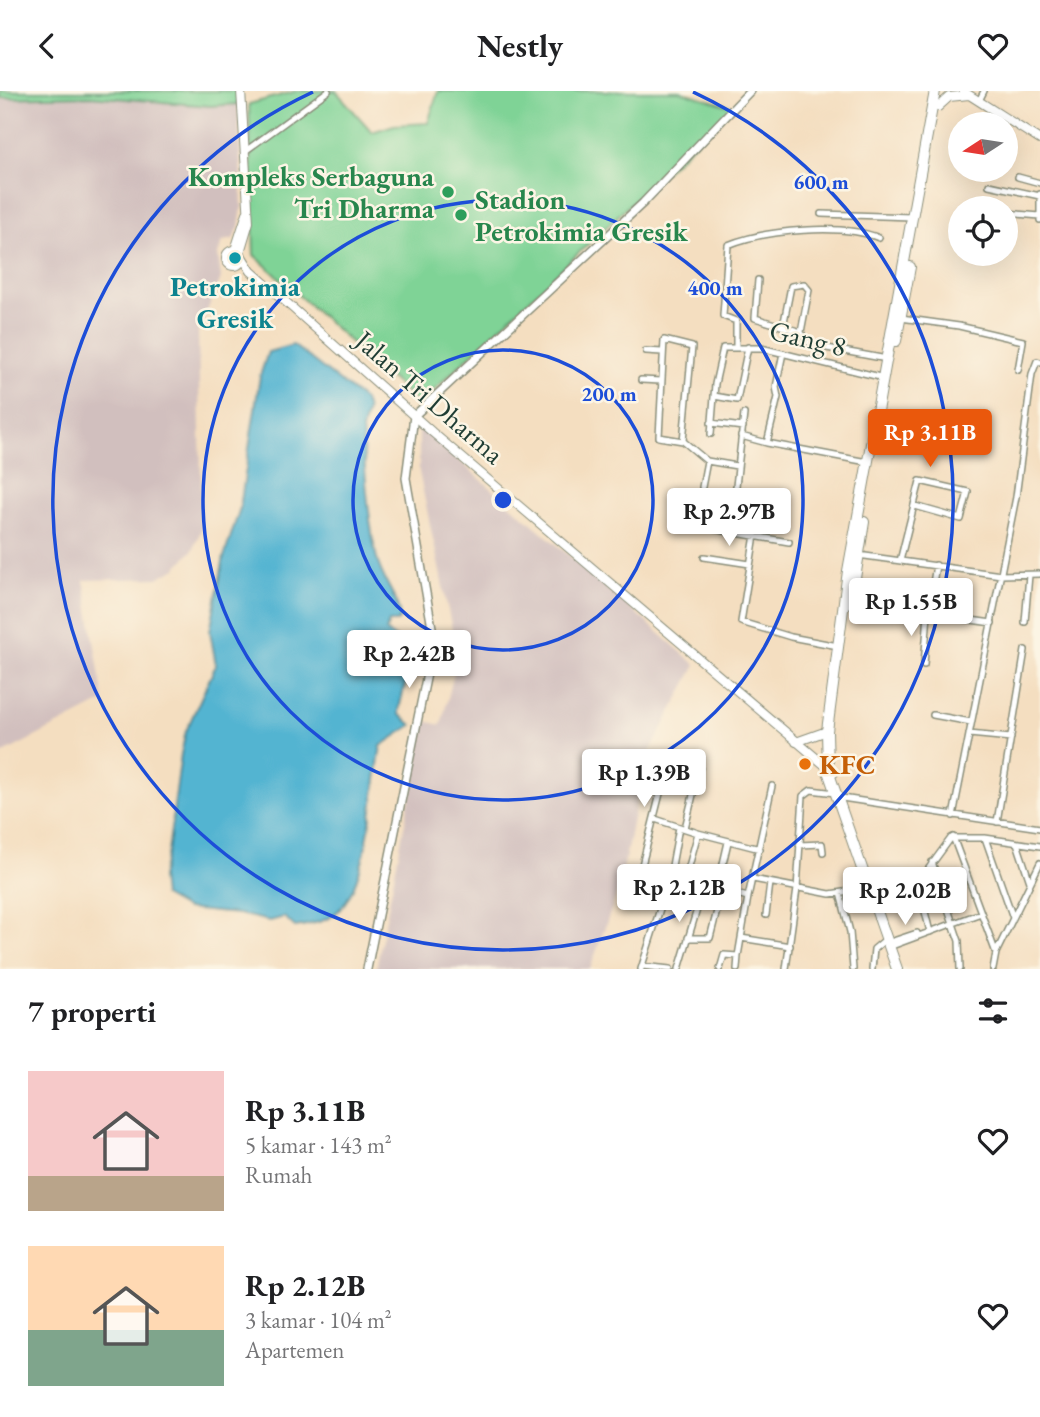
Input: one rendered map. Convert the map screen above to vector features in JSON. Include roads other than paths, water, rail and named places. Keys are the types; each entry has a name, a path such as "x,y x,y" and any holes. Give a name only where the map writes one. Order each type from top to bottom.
{"highway":[{"path":"830,730 935,91"},
{"path":"900,969 869,888 831,772 830,730 848,571 884,378 901,318 941,91"},
{"path":"839,796 890,943"}],"main road":[{"path":"938,107 949,97 966,93 1039,138"},
{"path":"239,252 226,257 229,263 235,265 241,262 239,252 248,209 241,94"},
{"name":"Jalan Tri Dharma","path":"239,252 251,271 414,416 831,772"},
{"name":"Jalan Tri Dharma","path":"235,265 251,271"},
{"path":"796,742 830,730"}],"street":[{"path":"244,152 328,91"},
{"path":"367,969 434,639 406,478 414,416 643,203 750,91"},
{"path":"979,101 984,91"},
{"path":"1018,177 1040,183"},
{"path":"989,185 1040,195 1040,218 1018,215"},
{"path":"821,215 913,217"},
{"path":"736,346 736,321 723,316 728,245 781,233 821,230 863,232 879,237"},
{"path":"758,280 755,318 801,332 810,344 890,359"},
{"path":"783,327 791,286 804,284 809,290 801,332"},
{"path":"901,318 959,326 1023,341 1018,370"},
{"path":"683,441 692,347 664,340 659,436 683,441 707,461 737,466"},
{"name":"Gang 8","path":"713,396 722,348 736,346 783,353 884,378"},
{"path":"711,434 713,396 737,400 748,347"},
{"path":"646,351 662,352"},
{"path":"767,443 778,397 776,387 783,353"},
{"path":"953,816 1016,497 1032,374 1037,361 1040,362"},
{"path":"641,380 661,381"},
{"path":"711,506 735,496 744,414"},
{"path":"883,415 949,429"},
{"path":"711,423 743,427"},
{"path":"741,436 869,462"},
{"path":"702,487 707,461"},
{"path":"900,561 920,481 968,492 961,519 915,506"},
{"path":"759,510 741,622 791,637 838,646"},
{"path":"713,529 789,542"},
{"path":"858,555 1001,575 1040,574"},
{"path":"704,557 750,564"},
{"path":"924,665 928,614 936,565"},
{"path":"1025,622 1029,575"},
{"path":"928,614 992,623"},
{"path":"997,823 1026,650"},
{"path":"933,715 971,722"},
{"path":"969,734 1011,737"},
{"path":"642,865 669,758"},
{"path":"670,969 641,968 670,877 699,766"},
{"path":"738,969 748,898 772,786"},
{"path":"786,969 806,793 811,790 953,816 1040,828"},
{"path":"655,819 760,849"},
{"path":"685,881 698,833"},
{"path":"931,930 918,888 920,879 953,837"},
{"path":"953,837 985,838 1040,846"},
{"path":"953,837 996,953"},
{"path":"985,838 1013,918"},
{"path":"688,938 710,938 728,842"},
{"path":"1017,843 1030,882"},
{"path":"799,845 821,844 824,852"},
{"path":"932,862 962,953 960,969"},
{"path":"993,969 996,953 1040,863"},
{"path":"670,877 748,898"},
{"path":"753,879 797,889 840,893 869,888"},
{"path":"765,915 770,883"},
{"path":"679,969 704,886"},
{"path":"840,893 851,937 853,969"},
{"path":"872,969 874,949 981,913"},
{"path":"741,938 790,946"},
{"path":"720,969 724,955 738,956"}],"water":[{"path":"293,345 364,400 367,410 362,430 371,529 379,567 399,611 400,619 397,622 389,622 386,630 407,645 411,653 410,669 399,714 412,725 381,746 369,831 358,876 350,894 340,909 330,917 295,927 284,917 270,921 238,914 186,909 163,896 161,877 168,852 186,731 216,665 210,631 224,557 240,508 260,376 268,352"}],"place":[{"name":"Kompleks Serbaguna Tri Dharma","path":"448,192"},
{"name":"Stadion Petrokimia Gresik","path":"461,215"},
{"name":"Petrokimia Gresik","path":"235,258"},
{"name":"KFC","path":"805,764"}]}
